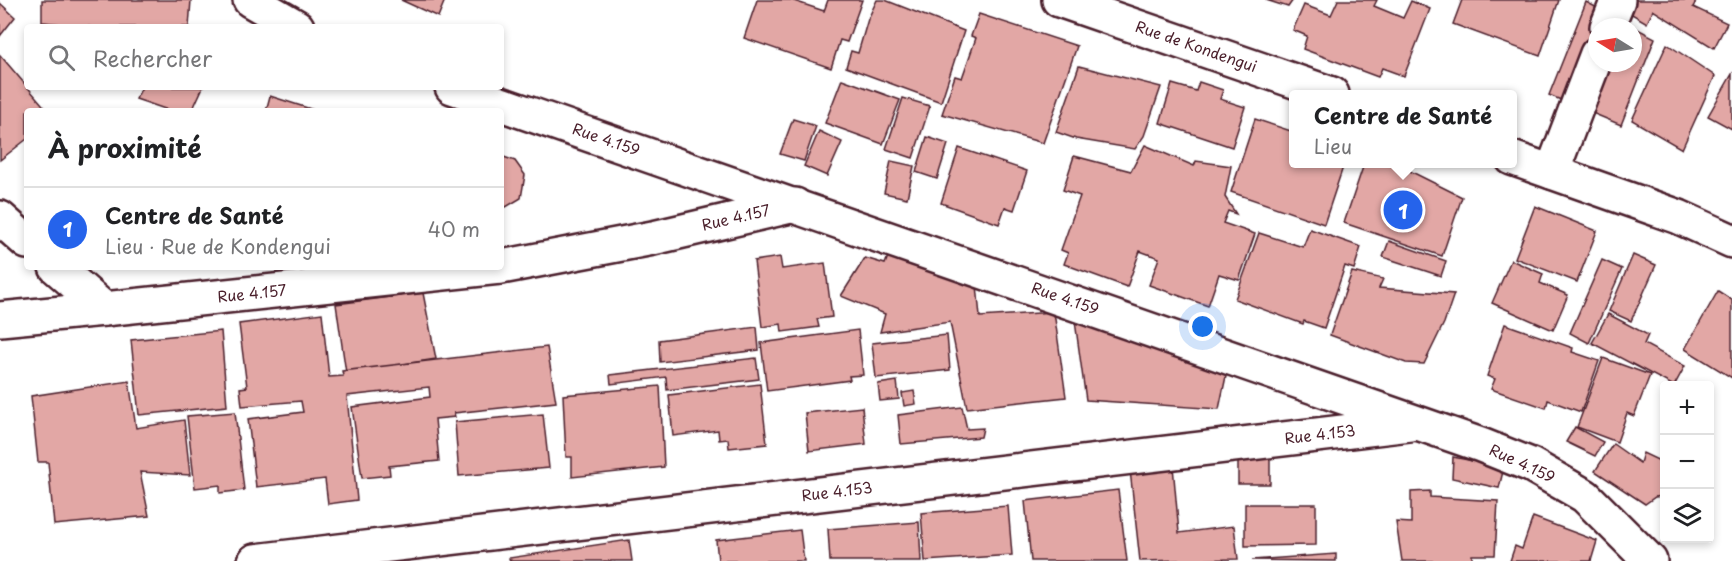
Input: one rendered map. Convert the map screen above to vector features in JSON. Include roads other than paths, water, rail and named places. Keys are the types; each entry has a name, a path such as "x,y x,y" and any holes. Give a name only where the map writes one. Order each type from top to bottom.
{"street":[{"path":"250,0 292,24"},
{"name":"Rue de Kondengui","path":"1059,0 1320,90"},
{"path":"1611,18 1618,0"},
{"path":"1552,172 1590,72"},
{"name":"Rue 4.159","path":"461,90 1419,423 1531,465 1585,496 1650,561"},
{"path":"1517,160 1679,217 1732,241"},
{"name":"Rue 4.157","path":"504,266 652,238 795,205"},
{"path":"0,218 24,239"},
{"path":"59,270 104,309"},
{"name":"Rue 4.157","path":"0,319 472,270"},
{"name":"Rue 4.153","path":"255,561 1419,423"}],"place":[{"name":"Centre de Santé","path":"1403,210"}]}
